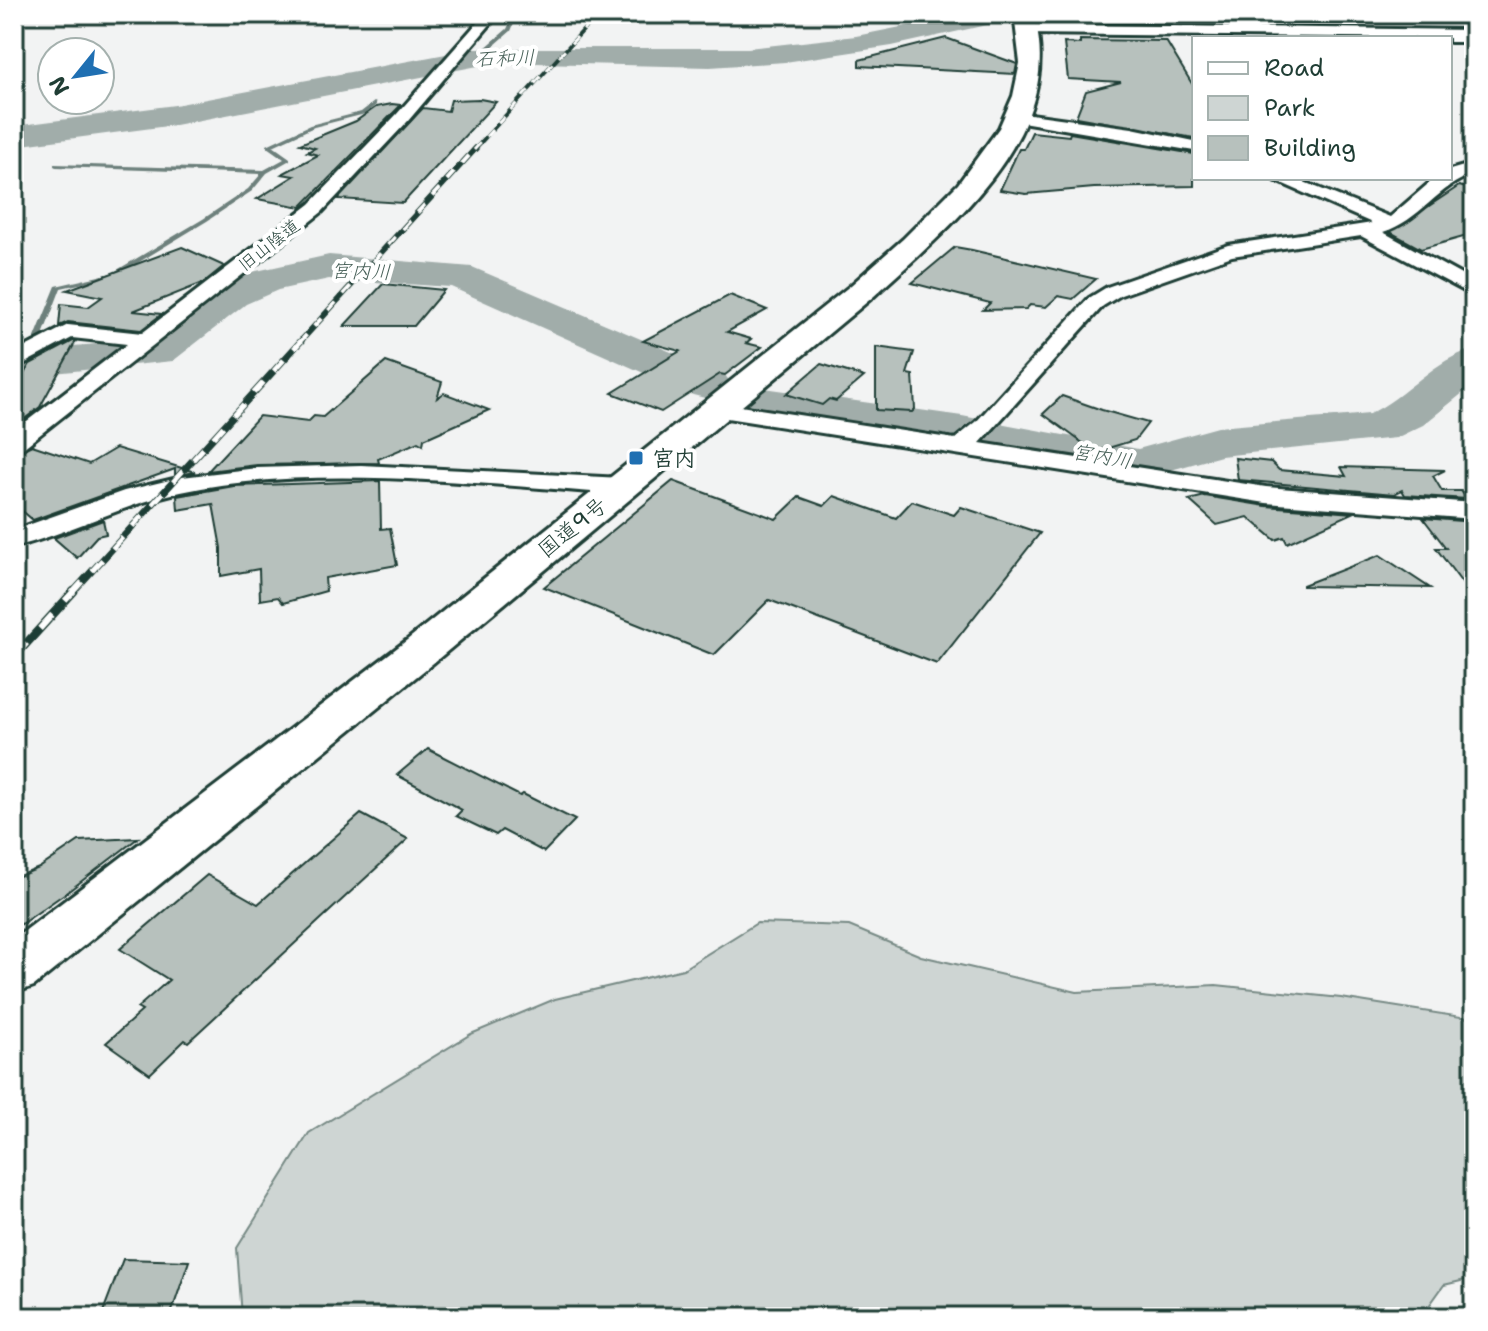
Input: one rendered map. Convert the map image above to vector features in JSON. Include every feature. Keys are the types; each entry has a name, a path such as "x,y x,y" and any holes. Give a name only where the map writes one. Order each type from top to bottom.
{"highway":[{"name":"国道9号","path":"14,970 417,654 862,291 920,239 960,198 998,148 1016,117 1031,63 1026,22"}],"main road":[{"path":"1026,22 1474,36"}],"street":[{"name":"旧山陰道","path":"14,443 316,208 492,14"},
{"path":"1016,117 1132,133 1192,146"},
{"path":"1452,176 1474,168"},
{"path":"1284,180 1389,223"},
{"path":"961,447 984,427 1105,295 1228,251 1367,231 1389,223 1419,204 1445,180"},
{"path":"1367,231 1474,290"},
{"path":"14,362 68,331 149,340"},
{"path":"714,409 1266,495 1474,511"},
{"path":"14,539 109,506 218,479 285,474 411,476 622,486"}],"green space":[{"path":"757,923 849,926 921,956 1077,992 1216,985 1341,998 1474,1019 1474,1278 1444,1285 1421,1317 242,1317 237,1248 309,1133 471,1034 555,999 683,969"}],"building":[{"path":"946,38 1017,64 1015,74 859,66 859,60"},
{"path":"1080,40 1166,41 1192,84 1192,138 1076,117 1086,91 1121,82 1068,79 1064,43 1080,44"},
{"path":"451,100 496,102 403,203 338,199 423,108 448,111"},
{"path":"401,105 301,207 257,199 294,176 282,174 318,155 307,152 315,148 300,144 356,121 376,107"},
{"path":"1032,132 1069,136 1070,133 1192,154 1194,186 1094,188 1026,194 1000,190 1019,149 1024,149"},
{"path":"1459,186 1474,190 1474,234 1421,249 1390,232"},
{"path":"182,247 224,266 203,283 133,311 162,314 141,330 68,322 59,326 61,304 88,307 102,297 67,290"},
{"path":"955,247 1096,279 1073,299 1058,296 1046,307 1030,305 1026,309 983,310 990,303 912,283"},
{"path":"383,284 444,290 414,326 344,326"},
{"path":"730,295 767,310 727,332 751,339 746,343 762,347 725,375 720,374 661,412 612,393 680,351 643,341"},
{"path":"76,341 40,407 14,427 14,390 30,364"},
{"path":"876,347 914,352 907,374 913,375 915,409 912,412 876,410"},
{"path":"386,362 442,382 437,398 444,393 489,410 424,439 423,445 418,442 378,459 379,463 257,465 208,471 259,416 308,422 314,416 323,417"},
{"path":"821,364 864,377 836,401 829,399 822,405 786,394"},
{"path":"1062,396 1148,423 1135,440 1095,452 1043,414"},
{"path":"32,445 89,464 116,448 195,472 175,476 175,469 33,520 14,504 14,453"},
{"path":"1235,458 1271,462 1279,470 1346,476 1341,467 1445,470 1433,476 1442,491 1461,491 1467,499 1405,495 1402,490 1394,494 1238,480"},
{"path":"380,481 381,529 390,528 397,565 325,578 326,591 283,603 278,597 260,600 259,569 221,576 221,548 213,504 178,510 177,496 234,486"},
{"path":"673,481 776,519 799,497 824,506 834,496 896,518 912,501 954,515 961,507 1040,533 937,664 769,600 714,655 544,587"},
{"path":"1205,496 1266,506 1353,513 1287,543 1284,537 1275,540 1248,517 1217,525 1189,500"},
{"path":"1423,518 1474,522 1474,599 1436,548 1446,548"},
{"path":"103,520 106,534 97,536 77,558 54,538"},
{"path":"1380,555 1430,588 1303,586 1303,585"},
{"path":"428,749 575,820 544,852 502,830 496,835 456,816 462,810 397,775"},
{"path":"361,814 408,839 188,1042 185,1040 150,1074 106,1043 142,1011 137,1008 169,980 120,949 207,875 258,904"},
{"path":"138,838 14,929 14,878 39,868 79,841"},
{"path":"123,1259 189,1261 170,1317 101,1317"}],"waterway":[{"path":"478,57 509,30 516,14"},
{"name":"石和川","path":"14,136 175,115 478,57 536,54 710,58 785,54 892,38 1000,14"},
{"path":"265,172 288,159 269,146 312,126 363,113 374,104"},
{"path":"56,165 265,172"},
{"path":"14,353 37,341 58,287 114,275 250,190 265,172"},
{"name":"宮内川","path":"14,364 157,352 231,295 266,281 329,267 458,275 709,385"},
{"name":"宮内川","path":"757,401 962,430 1139,464 1218,442 1379,428 1406,415 1474,362"}],"railway":[{"path":"474,150 598,14"},
{"path":"299,343 476,148"},
{"path":"72,593 301,341"},
{"path":"14,657 74,591"}],"place":[{"name":"宮内","path":"636,458"}]}
